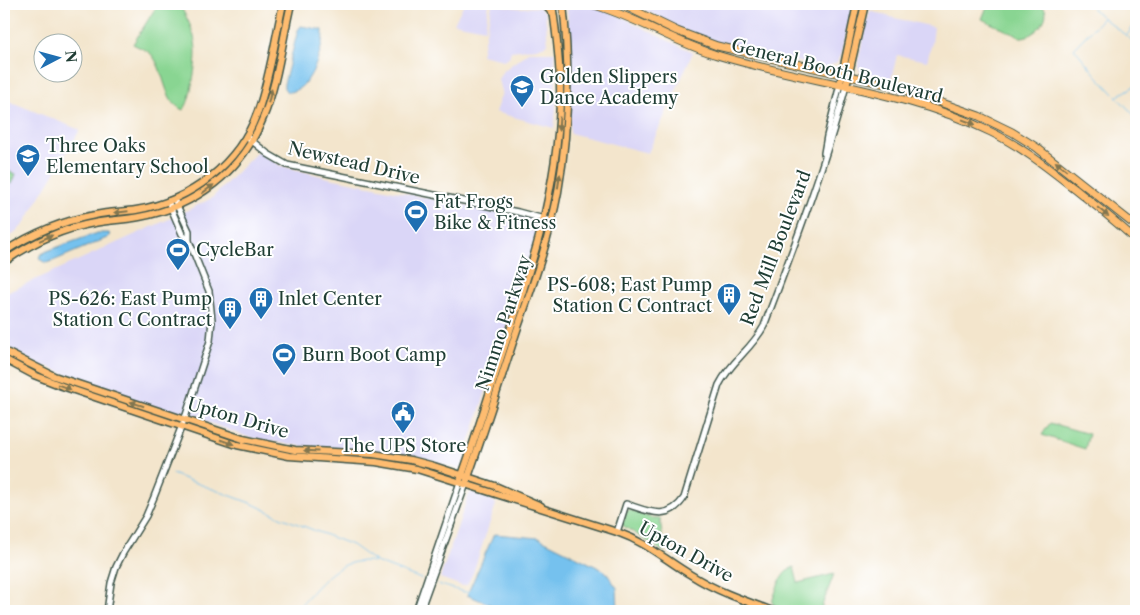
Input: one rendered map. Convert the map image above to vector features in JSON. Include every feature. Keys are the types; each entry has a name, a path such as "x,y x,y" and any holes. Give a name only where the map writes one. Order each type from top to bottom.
{"highway":[{"name":"General Booth Boulevard","path":"591,4 628,17 670,38 704,51 745,63 886,95 976,125 1002,138 1048,168 1136,240"},
{"name":"General Booth Boulevard","path":"621,4 677,31 747,54 894,86 965,110 1026,140 1060,164 1136,226"},
{"path":"670,38 672,34 675,34 692,40 705,41"}],"main road":[{"path":"4,252 30,237 64,222 94,215 144,208 171,200 194,189 214,175 231,157 246,136 262,98 283,4"},
{"path":"4,262 35,243 69,229 93,223 146,216 171,209 197,196 217,182 239,160 252,141 268,106 291,4"},
{"path":"544,4 554,16"},
{"name":"Nimmo Parkway","path":"548,219 560,102 559,58 552,4"},
{"name":"Nimmo Parkway","path":"464,479 548,219 561,171 567,112 568,55 563,4"},
{"path":"843,85 857,4"},
{"path":"845,75 865,4"},
{"name":"Upton Drive","path":"4,351 54,376 183,423"},
{"name":"Upton Drive","path":"4,359 57,384 183,423 243,439 278,447 390,456 428,464 555,513 617,532 650,547 701,581 773,611"}],"street":[{"name":"Red Mill Boulevard","path":"617,532 626,504 660,514 674,509 684,498 720,385 728,368 754,341 764,326 811,203 823,163 826,136 843,85"},
{"name":"Newstead Drive","path":"246,136 274,158 288,166 548,219"},
{"path":"107,611 110,583 116,567 146,516 183,423 208,352 212,320 209,292 189,241 189,231 178,206 171,200"},
{"path":"171,200 171,209 182,234 189,241"},
{"name":"Nimmo Parkway","path":"416,611 464,479"},
{"name":"Nimmo Parkway","path":"420,611 464,479"}],"shaded area":[{"path":"464,4 489,4 485,29 454,23"},
{"path":"492,4 518,8 538,7 545,12 548,44 537,48 511,51 509,58 504,60 481,55"},
{"path":"571,4 595,7 622,17 693,52 648,153 570,133 570,51 567,10"},
{"path":"629,4 853,4 842,53 837,62 826,68 728,46 683,31 642,8"},
{"path":"870,11 934,27 927,61 897,55 891,80 861,72 858,67 858,61"},
{"path":"528,52 555,52 556,107 554,128 495,112 502,93 498,80 502,72"},
{"name":"Three Oaks Elementary School","path":"4,99 80,130 24,224 13,235 10,235 11,238 4,243"},
{"path":"258,151 281,166 329,178 541,220 461,469 411,455 292,445 248,437 196,418 177,414 125,397 46,366 43,367 4,345 4,294 212,198"},
{"path":"474,491 490,498 496,504 473,573 467,585 462,586 440,578 466,502 470,493"}],"green space":[{"path":"158,4 179,4 193,34 196,62 189,98 183,110 171,100 159,67 150,53 133,44"},
{"path":"988,4 1037,4 1045,9 1045,19 1035,32 1025,37 1020,37 982,19"},
{"path":"6,170 16,174 12,184 4,180"},
{"path":"1050,423 1089,434 1085,449 1042,435"},
{"path":"630,510 652,518 660,518 664,552 622,525 627,511"},
{"path":"794,567 798,583 834,574 820,611 789,611 774,605 772,602 782,577 789,569"}],"water":[{"path":"301,26 323,30 321,48 309,78 295,91 287,92 284,84 298,30"},
{"path":"97,233 109,233 111,235 53,261 46,263 39,259 40,255 47,251"},
{"path":"494,534 539,538 605,571 617,588 618,611 506,611 467,595"}],"waterway":[{"path":"1088,4 1136,43"},
{"path":"1103,18 1074,48 1096,75 1136,117"},
{"path":"1127,35 1136,23"},
{"path":"1118,96 1136,85"},
{"path":"172,474 253,504 280,517 352,545 376,562 421,579"},
{"path":"295,611 320,583 339,568 350,563 362,561 375,562"},
{"path":"437,584 469,592"}],"place":[{"name":"Golden Slippers Dance Academy","path":"522,108"},
{"name":"Three Oaks Elementary School","path":"28,177"},
{"name":"Fat Frogs Bike & Fitness","path":"416,233"},
{"name":"CycleBar","path":"178,271"},
{"name":"PS-608; East Pump Station C Contract","path":"729,316"},
{"name":"Inlet Center","path":"261,320"},
{"name":"PS-626: East Pump Station C Contract","path":"230,330"},
{"name":"Burn Boot Camp","path":"284,376"},
{"name":"The UPS Store","path":"403,434"}]}
